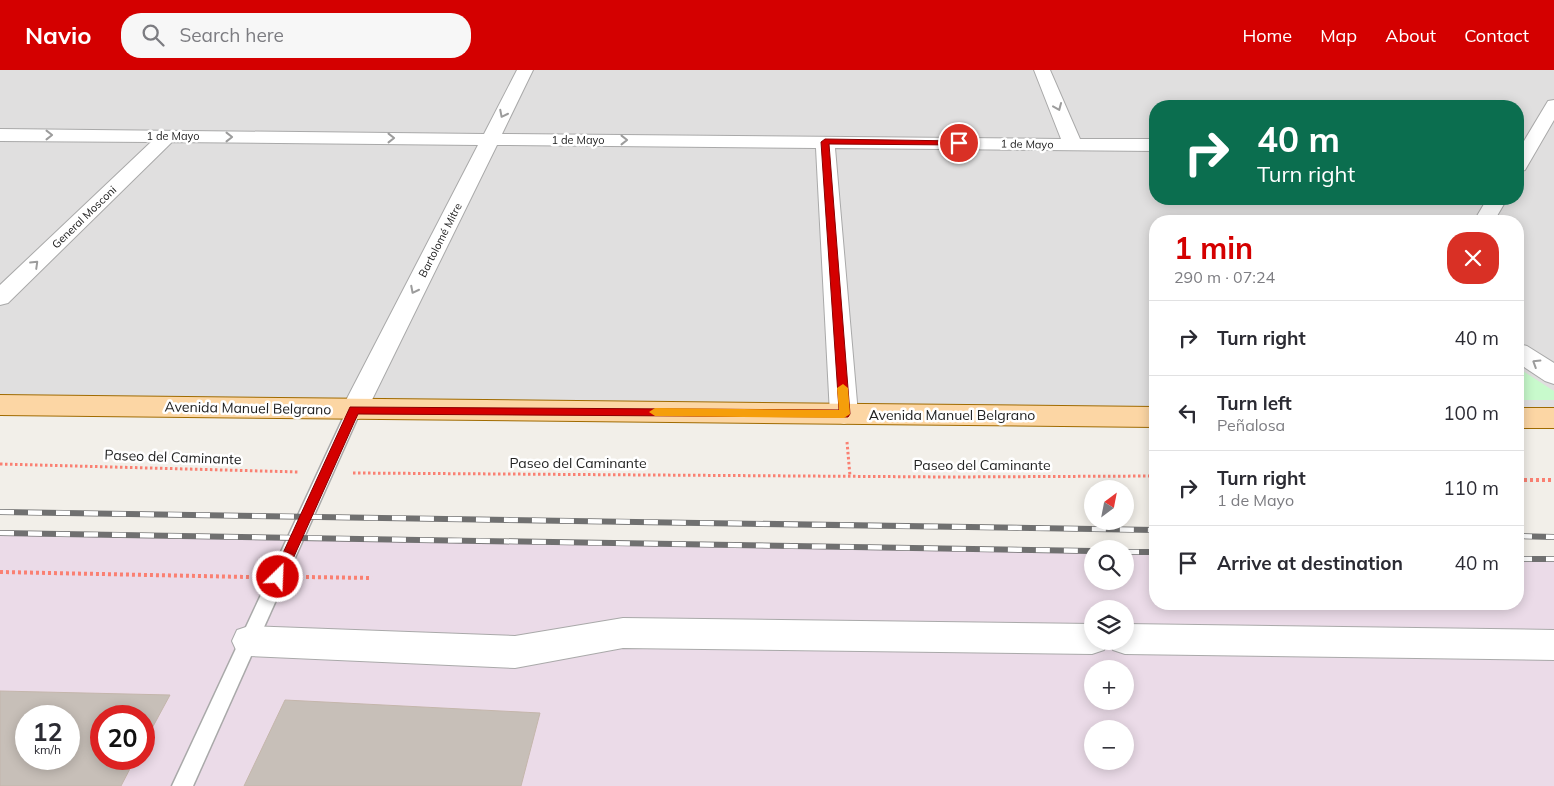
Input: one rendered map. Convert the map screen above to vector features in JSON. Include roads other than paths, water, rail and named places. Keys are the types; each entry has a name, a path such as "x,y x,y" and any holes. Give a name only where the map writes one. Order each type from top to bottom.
{"main road":[{"name":"Avenida Manuel Belgrano","path":"0,405 1149,417"},
{"path":"1524,418 1554,418"}],"street":[{"name":"Bartolomé Mitre","path":"354,410 525,70"},
{"path":"1042,70 1073,144"},
{"path":"1530,149 1554,105"},
{"name":"1 de Mayo","path":"0,135 1149,145"},
{"name":"General Mosconi","path":"0,298 168,136"},
{"path":"825,142 844,414"},
{"path":"1524,356 1554,375"},
{"path":"249,641 515,652 623,632 1084,639"},
{"path":"1134,639 1554,645"}],"lane":[{"path":"182,786 354,410"}],"railway":[{"path":"0,512 1149,530"},
{"path":"0,533 1084,551"},
{"path":"1524,536 1554,537"},
{"path":"1134,552 1149,552"},
{"path":"1524,559 1554,559"}]}
